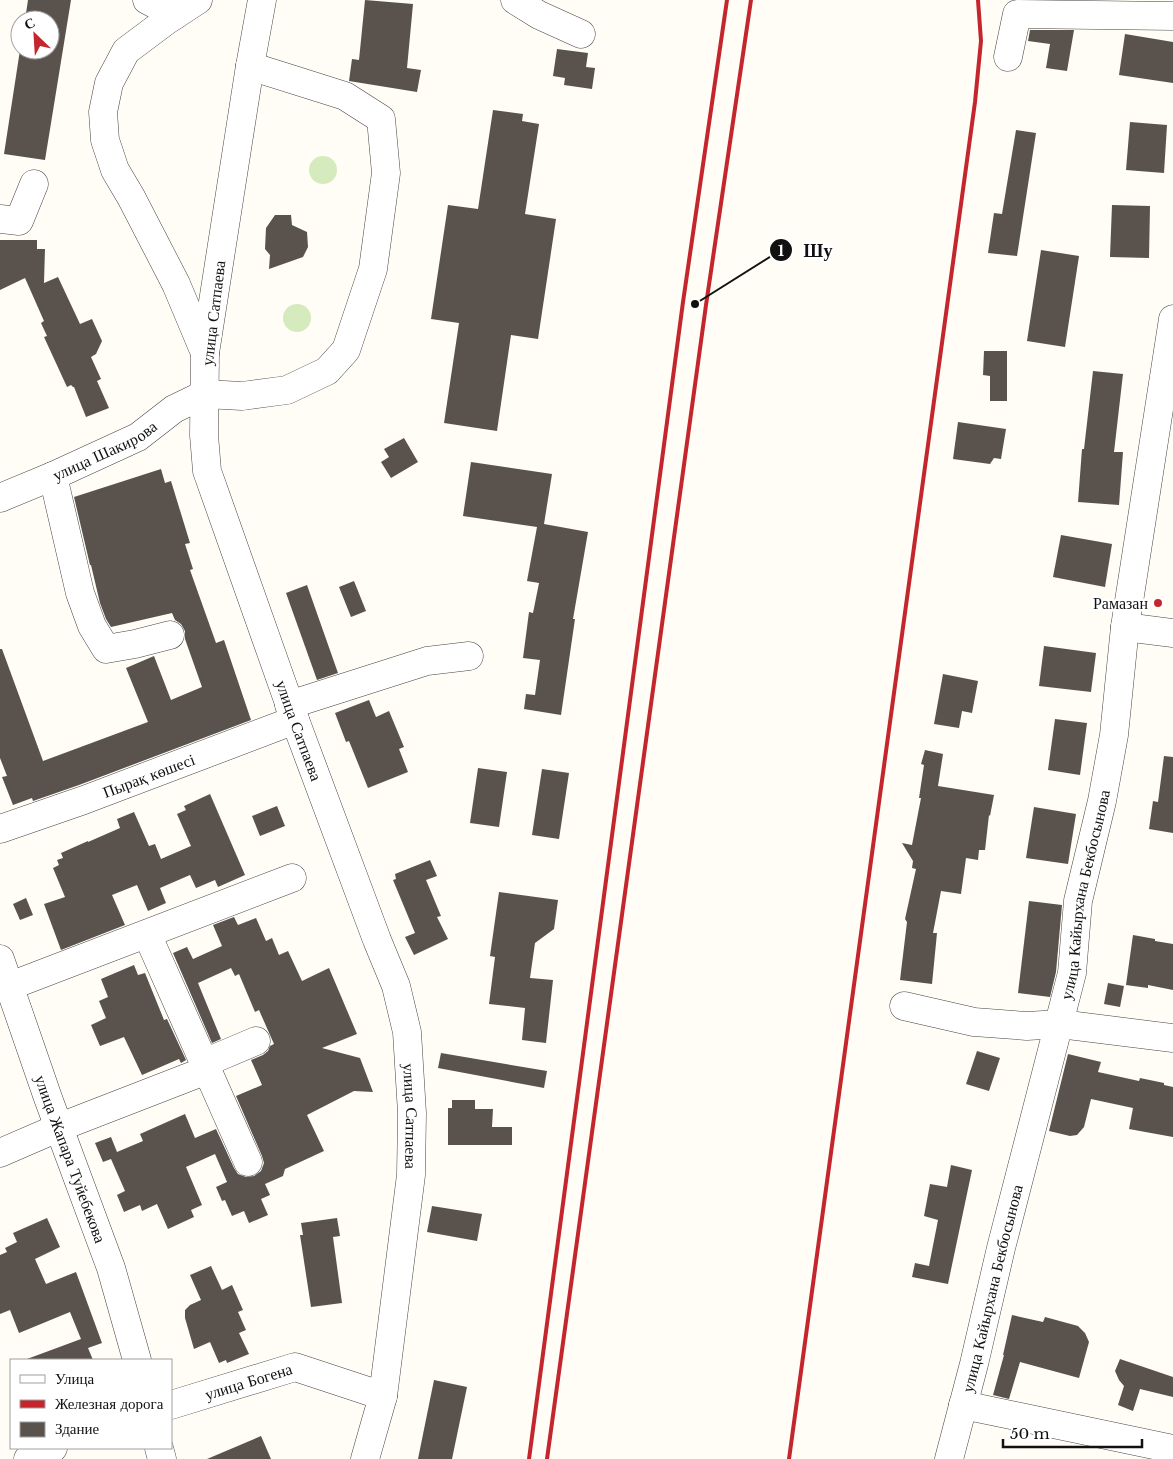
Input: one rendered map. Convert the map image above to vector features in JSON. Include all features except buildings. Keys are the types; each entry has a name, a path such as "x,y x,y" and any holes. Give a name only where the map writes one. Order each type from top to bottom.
{"street":[{"path":"148,0 175,15"},
{"path":"198,0 126,50 109,83 103,112 105,140 115,170 176,284 205,353"},
{"name":"улица Сатпаева","path":"262,0 205,353 204,435 207,471 292,712 396,986 407,1032 412,1113 411,1175 383,1396 365,1459"},
{"path":"515,0 538,15 581,34"},
{"path":"1008,57 1017,14 1173,16"},
{"path":"205,394 242,396 287,390 327,371 346,350 374,268 386,173 381,119 346,96 250,66"},
{"path":"0,219 19,221 34,184"},
{"name":"улица Кайырхана Бекбосынова","path":"949,1459 1072,973 1078,901 1102,801 1114,735 1125,628 1173,319"},
{"name":"улица Шакирова","path":"0,498 138,437 174,409 205,394"},
{"path":"53,476 80,593 92,626 106,649 170,635"},
{"path":"1125,628 1173,633"},
{"name":"Пырақ көшесі","path":"0,829 94,797 292,712 427,661 469,656"},
{"path":"10,986 292,878"},
{"path":"147,934 248,1162"},
{"name":"улица Жапара Туйебекова","path":"0,959 48,1098 111,1268 137,1359"},
{"path":"904,1006 974,1022 1027,1026 1060,1024 1173,1038"},
{"path":"0,1153 206,1066 256,1042"},
{"name":"улица Богена","path":"172,1405 295,1367 383,1396"},
{"path":"963,1405 1173,1449"},
{"path":"28,1459 51,1449"}],"green space":[{"path":"323,156 333,160 337,170 333,180 323,184 313,180 309,170 313,160"},
{"path":"297,304 307,308 311,318 307,328 297,332 287,328 283,318 287,308"}],"railway":[{"path":"529,1459 683,302 727,0"},
{"path":"547,1459 706,305 751,0"},
{"path":"789,1459 975,102 981,41 978,0"}],"place":[{"name":"Шу","path":"695,304"},
{"name":"Рамазан","path":"1158,603"}]}
